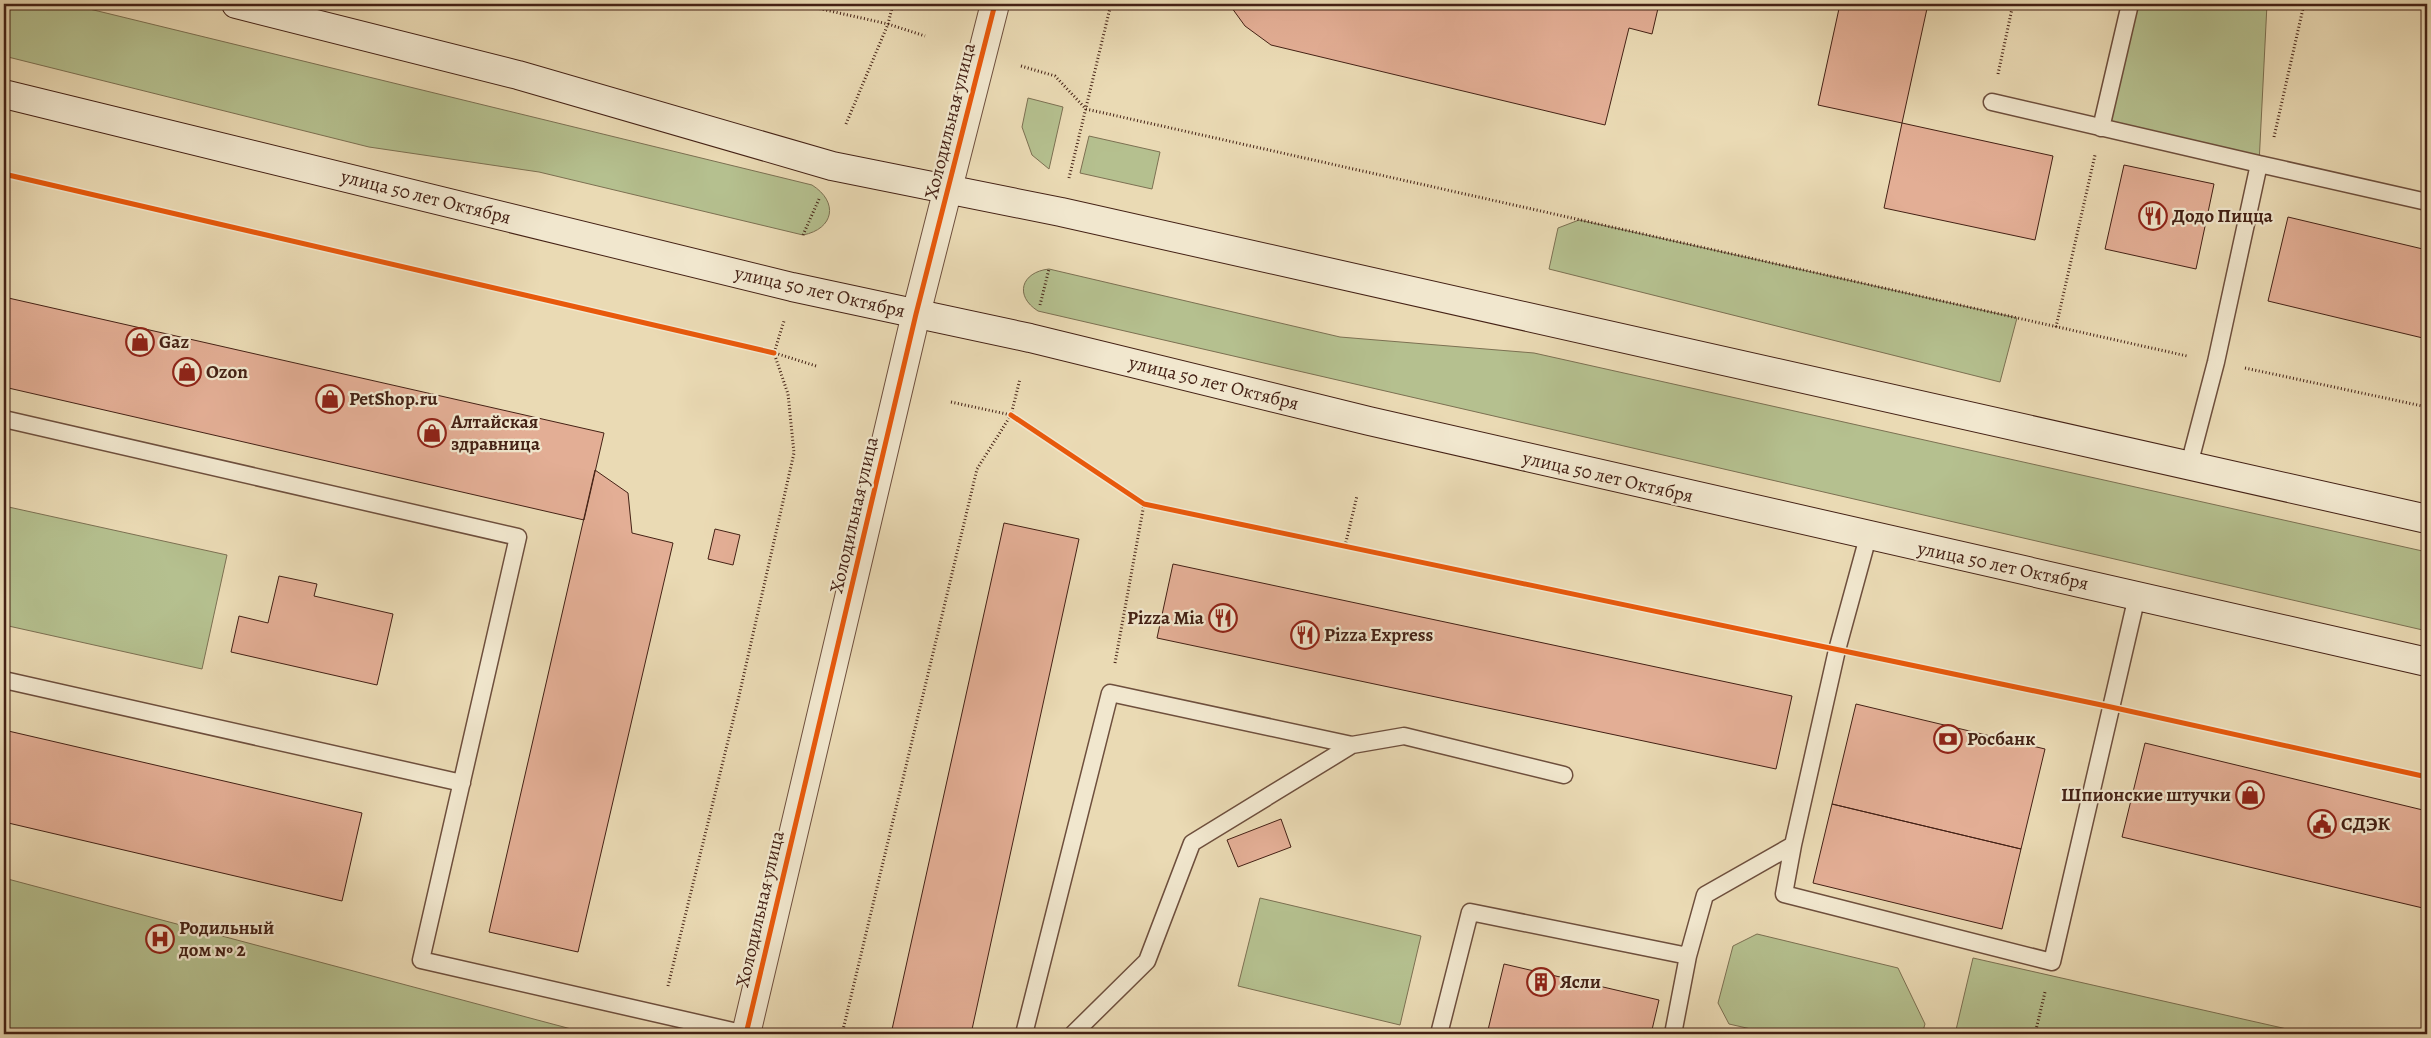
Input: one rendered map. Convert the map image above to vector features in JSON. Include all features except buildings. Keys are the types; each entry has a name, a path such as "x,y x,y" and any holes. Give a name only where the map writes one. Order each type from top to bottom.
{"main road":[{"path":"236,4 518,75 832,166 1061,212 2427,519"},
{"name":"Холодильная улица","path":"746,1034 916,314 995,4"},
{"name":"улица 50 лет Октября","path":"4,94 792,287 1030,338 1369,421 1868,537 2427,662"}],"lane":[{"path":"2102,128 2130,4"},
{"path":"1992,102 2427,202"},
{"path":"2188,464 2216,362 2263,165"},
{"path":"4,419 518,537 421,960 746,1034"},
{"path":"1868,537 1837,650 1784,894 2052,962 2137,596"},
{"path":"4,680 462,783"},
{"path":"1024,1034 1110,693 1352,745"},
{"path":"1073,1034 1147,961 1192,843 1352,745 1404,736 1564,775"},
{"path":"1672,1034 1688,956 1705,895 1794,845"},
{"path":"1439,1034 1470,912 1688,956"}],"path":[{"path":"799,4 888,24 925,36"},
{"path":"846,124 888,24 893,4"},
{"path":"1069,178 1111,4"},
{"path":"1992,102 2013,4"},
{"path":"2263,165 2304,4"},
{"path":"1021,66 1055,76 1086,109 2056,327 2427,408"},
{"path":"2056,327 2102,128"},
{"path":"803,235 823,192"},
{"path":"1038,311 1049,269"},
{"path":"661,1015 739,696 794,454 788,394 774,353 785,320"},
{"path":"765,351 816,366"},
{"path":"842,1034 977,469 1011,415 1020,380"},
{"path":"951,402 1011,415 1019,420"},
{"path":"1345,546 1357,496"},
{"path":"1137,499 1144,504 1154,506"},
{"path":"1110,693 1144,504"},
{"path":"1335,544 1354,548"},
{"path":"2036,1034 2052,962"}],"green space":[{"path":"4,4 69,4 812,185 826,199 829,214 827,221 821,227 803,235 539,172 369,147 4,56"},
{"path":"2130,4 2267,4 2259,164 2101,128"},
{"path":"1028,98 1063,107 1049,169 1032,155 1022,127"},
{"path":"1089,136 1160,152 1152,189 1080,173"},
{"path":"1579,220 2017,318 2000,382 1549,269 1558,228"},
{"path":"1049,269 1340,337 1534,353 2427,552 2427,631 1038,311 1026,299 1024,286 1032,275"},
{"path":"4,506 227,555 202,669 4,625"},
{"name":"Родильный дом № 2","path":"4,878 590,1034 79,1034 66,1031 65,1034 4,1034"},
{"path":"1260,898 1421,936 1400,1025 1238,986"},
{"path":"1757,934 1898,968 1925,1024 1922,1034 1773,1034 1729,1024 1718,1003 1733,946"},
{"path":"1973,958 2309,1034 1955,1034"}],"cycle path":[{"path":"746,1034 916,314 995,4"},
{"path":"4,174 774,353"},
{"path":"1011,415 1144,504 2111,707 2427,777"}],"place":[{"name":"Додо Пицца","path":"2153,216"},
{"name":"Gaz","path":"140,342"},
{"name":"Ozon","path":"187,372"},
{"name":"PetShop.ru","path":"330,399"},
{"name":"Алтайская здравница","path":"432,433"},
{"name":"Pizza Mia","path":"1223,618"},
{"name":"Pizza Express","path":"1305,635"},
{"name":"Росбанк","path":"1948,739"},
{"name":"Шпионские штучки","path":"2250,795"},
{"name":"СДЭК","path":"2322,824"},
{"name":"Родильный дом № 2","path":"160,939"},
{"name":"Ясли","path":"1541,982"}]}
